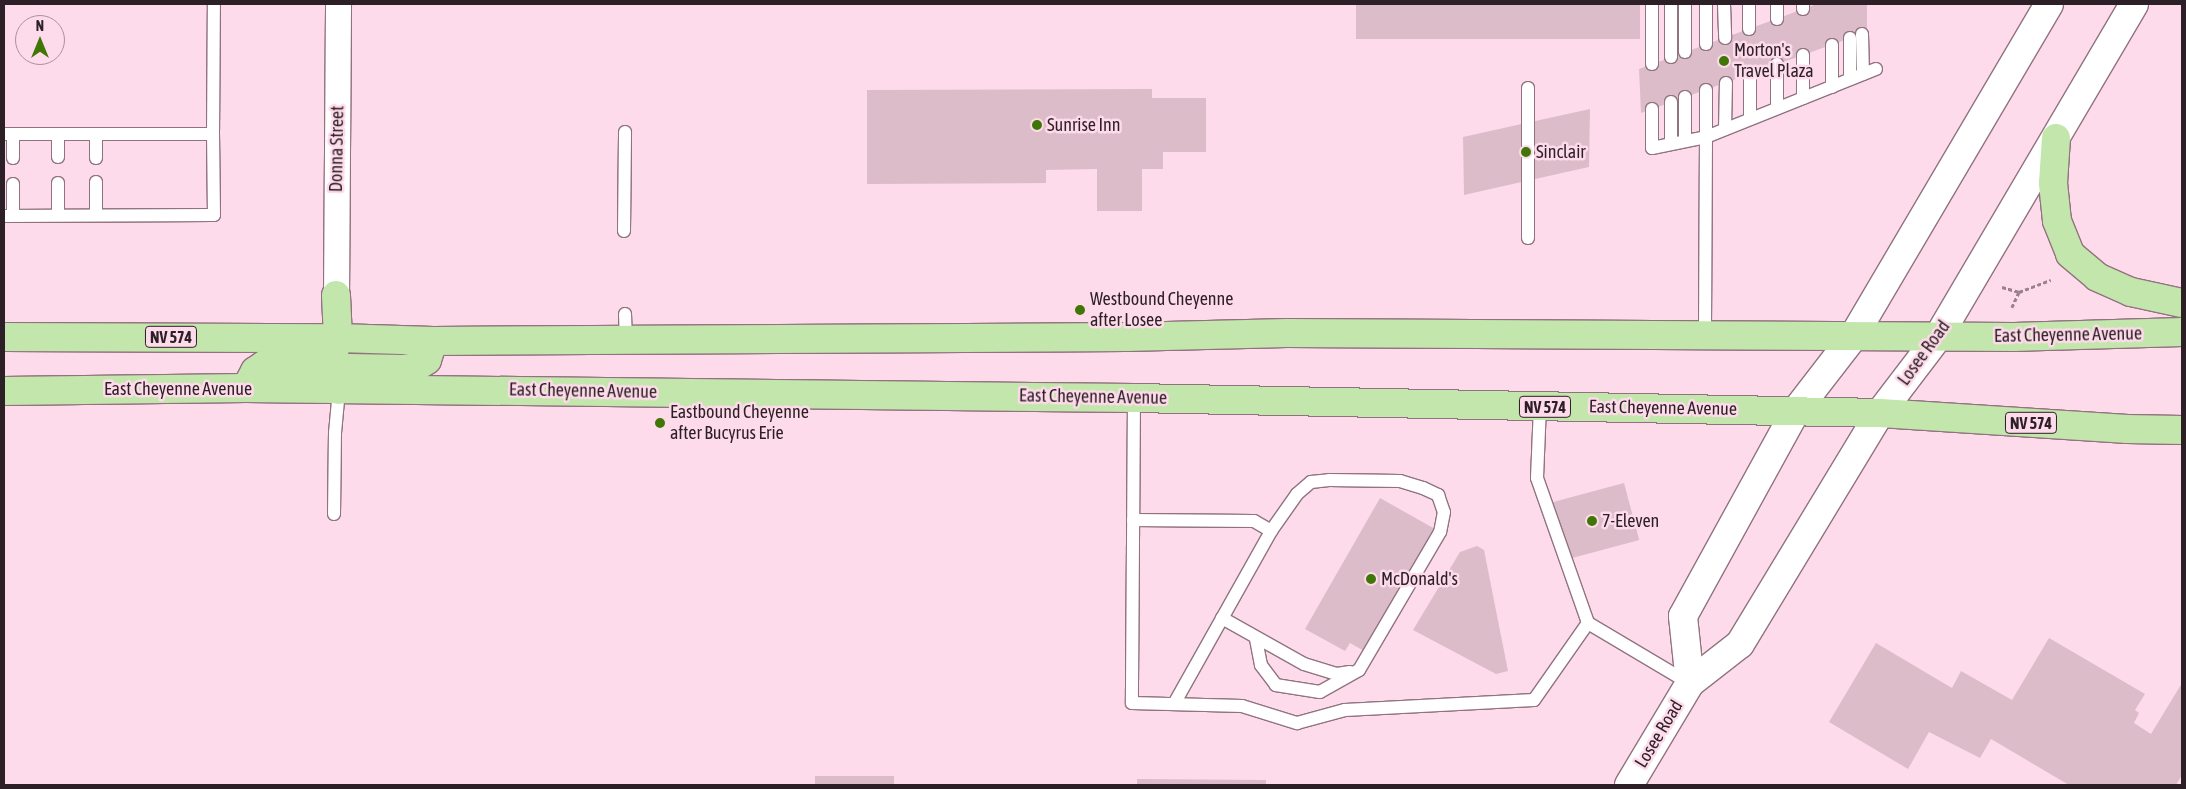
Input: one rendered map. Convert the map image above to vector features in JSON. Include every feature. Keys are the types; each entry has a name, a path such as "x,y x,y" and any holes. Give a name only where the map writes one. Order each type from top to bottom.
{"main road":[{"name":"Losee Road","path":"1690,683 1683,616 1795,412 1853,336 2049,4"},
{"name":"Losee Road","path":"1629,785 1690,683 1740,644 1880,413 1938,337 2134,4"},
{"path":"2056,138 2052,183 2057,221 2070,254 2097,277 2123,288 2182,303"},
{"path":"246,388 255,371 264,365 324,361 334,352 338,338 336,295"},
{"name":"East Cheyenne Avenue","path":"4,337 338,338 433,341 626,326 1126,337 1287,333 1938,337 2182,332"},
{"path":"340,390 341,376 349,368 403,369 416,366 427,360 433,341"},
{"name":"East Cheyenne Avenue","path":"4,391 246,388 1134,398 1880,413 2127,429 2182,430"}],"street":[{"name":"Donna Street","path":"336,295 338,4"}],"lane":[{"path":"13,184 8,216 214,216 214,4"},
{"path":"1652,4 1652,64"},
{"path":"1671,4 1671,57"},
{"path":"1685,4 1685,52"},
{"path":"1706,4 1706,44"},
{"path":"1724,4 1725,38"},
{"path":"1748,4 1749,29"},
{"path":"1777,4 1777,19"},
{"path":"1850,79 1856,36 1863,74"},
{"path":"1832,45 1832,86"},
{"path":"1803,98 1804,55"},
{"path":"1777,64 1777,108"},
{"path":"1652,109 1652,148 1706,136 1876,69"},
{"path":"1750,74 1750,119"},
{"path":"1725,129 1726,83"},
{"path":"1528,88 1528,238"},
{"path":"1704,336 1706,90"},
{"path":"1685,97 1685,141"},
{"path":"1671,102 1671,143"},
{"path":"624,231 625,132"},
{"path":"13,158 8,134 213,134"},
{"path":"58,134 58,157"},
{"path":"96,134 96,158"},
{"path":"96,182 96,216"},
{"path":"58,183 58,216"},
{"path":"334,514 335,433 340,390"},
{"path":"1134,398 1132,703 1242,706 1297,723 1345,710 1534,700 1588,623"},
{"path":"1540,406 1537,478 1588,623 1690,683"},
{"path":"1174,704 1271,531 1297,494 1311,482 1329,480 1400,481 1423,488 1438,496 1444,512 1440,532 1359,670 1320,692 1276,685 1261,665 1256,639"},
{"path":"1133,520 1254,521 1271,531"},
{"path":"1222,618 1256,639 1304,664 1337,674 1359,670"}],"path":[{"path":"1999,286 2019,292 2051,280"},
{"path":"2012,307 2019,292"}],"building":[{"path":"1356,4 1640,4 1640,39 1356,39"},
{"name":"Morton's Travel Plaza","path":"1817,4 1867,4 1867,32 1641,113 1639,69"},
{"name":"Sunrise Inn","path":"1152,89 1152,98 1206,98 1206,152 1163,152 1163,169 1142,169 1142,211 1097,211 1097,169 1046,170 1046,183 867,184 867,90"},
{"name":"Sinclair","path":"1590,109 1589,167 1464,195 1463,137"},
{"name":"7-Eleven","path":"1624,483 1639,540 1561,561 1546,504"},
{"name":"McDonald's","path":"1380,498 1435,529 1366,652 1350,643 1345,651 1305,629"},
{"path":"1477,546 1484,550 1508,671 1496,674 1413,630 1460,552"},
{"path":"2049,638 2145,694 2135,710 2139,713 2134,723 2151,734 2182,683 2182,775 2176,785 2069,785 1991,739 1980,758 1929,732 1908,769 1829,722 1876,643 1952,688 1961,671 2012,700"},
{"path":"815,776 894,776 894,785 815,785"},
{"path":"1137,779 1266,780 1266,785 1137,785"}],"place":[{"name":"Morton's Travel Plaza","path":"1724,61"},
{"name":"Sunrise Inn","path":"1037,125"},
{"name":"Sinclair","path":"1526,152"},
{"name":"Westbound Cheyenne after Losee","path":"1080,310"},
{"name":"Eastbound Cheyenne after Bucyrus Erie","path":"660,423"},
{"name":"7-Eleven","path":"1592,521"},
{"name":"McDonald's","path":"1371,579"}]}
